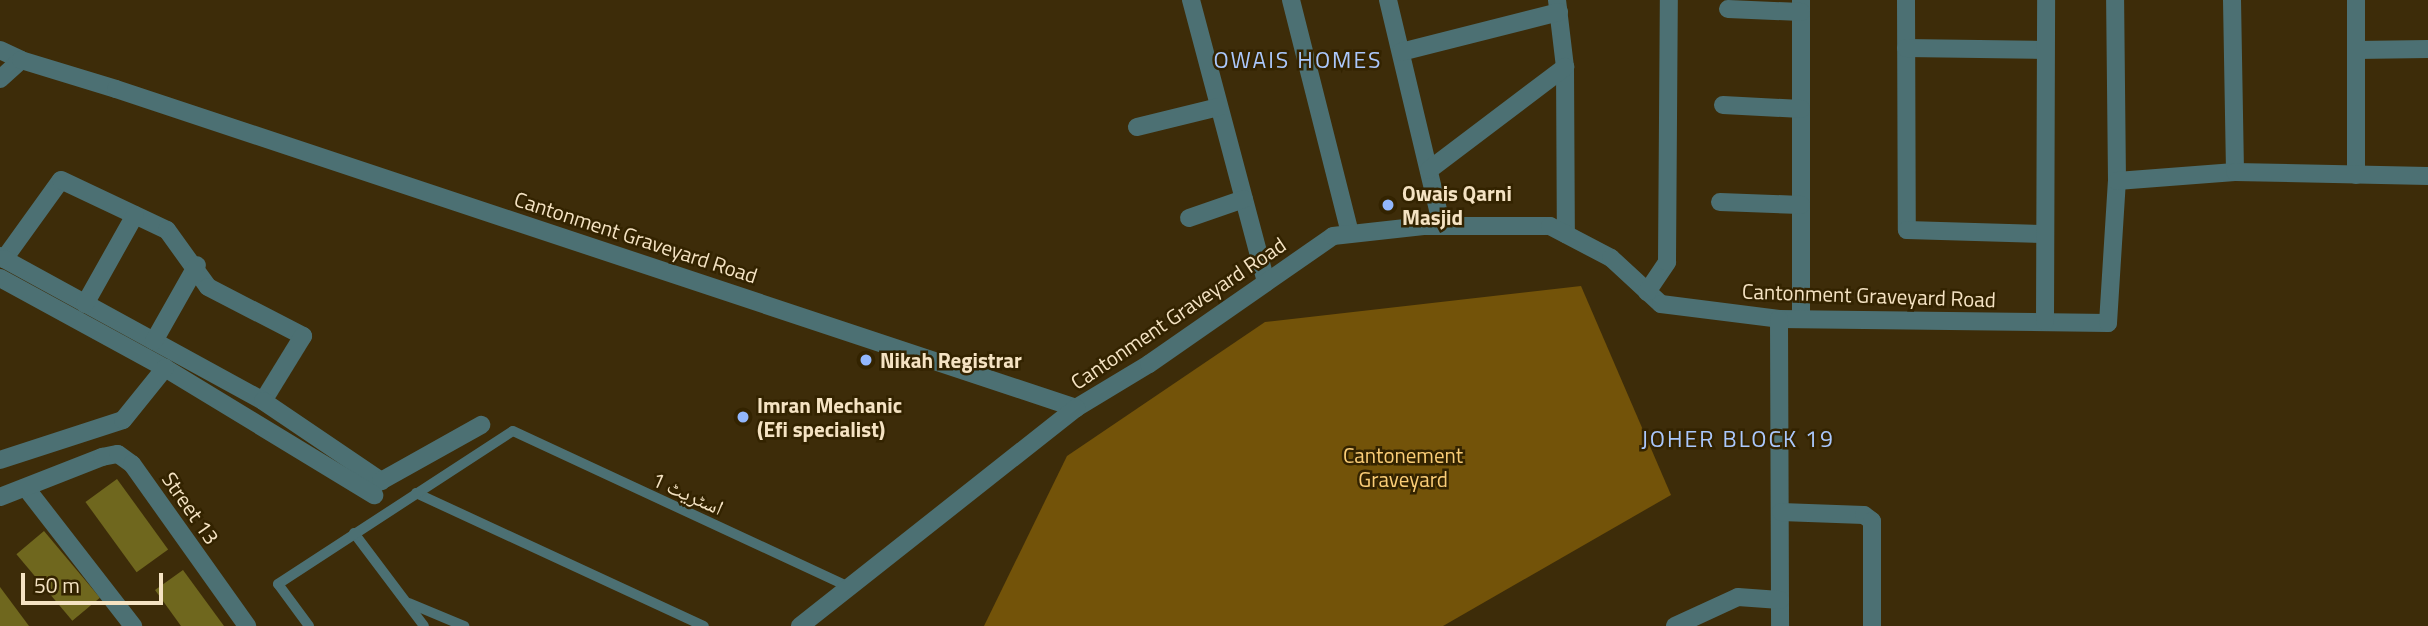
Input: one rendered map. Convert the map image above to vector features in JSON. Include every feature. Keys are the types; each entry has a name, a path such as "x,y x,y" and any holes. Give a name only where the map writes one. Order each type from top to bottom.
{"street":[{"path":"1191,0 1266,282"},
{"path":"1291,0 1350,234"},
{"path":"1388,0 1442,226"},
{"path":"1647,292 1667,262 1669,0"},
{"path":"1906,0 1908,230 2045,234"},
{"path":"2045,322 2046,0"},
{"path":"2115,0 2118,181 2235,172 2428,176"},
{"path":"2232,0 2235,172"},
{"path":"2356,0 2356,175"},
{"path":"1401,52 1558,6 1565,67 1566,234"},
{"path":"1728,9 1801,6 1801,319"},
{"path":"1906,48 2045,50"},
{"path":"2356,50 2428,49"},
{"name":"Cantonment Graveyard Road","path":"0,50 20,60 1076,408 1333,236 1442,226 1550,226 1611,258 1661,304 1779,319 2108,323 2112,317 2118,181"},
{"path":"0,79 20,60"},
{"path":"1429,170 1565,67"},
{"path":"1723,105 1801,109"},
{"path":"1137,127 1219,107"},
{"path":"263,401 303,336 208,287 197,265 167,230 61,180 2,258 263,401 381,481 481,425"},
{"path":"1189,218 1244,199"},
{"path":"1720,202 1801,205"},
{"path":"85,304 135,215"},
{"path":"154,341 197,265"},
{"path":"0,278 165,368 374,495"},
{"path":"1779,319 1780,626"},
{"path":"0,460 124,420 165,368"},
{"path":"800,626 1076,408"},
{"name":"Street 13","path":"26,488 102,457 118,454 132,464 247,626"},
{"path":"0,497 26,488 133,626"},
{"path":"1781,512 1864,515 1872,521 1872,626"},
{"path":"1675,626 1738,597 1780,600"}],"lane":[{"name":"اسٹریٹ 1","path":"416,493 513,431 849,587"},
{"path":"309,626 278,584 416,493 704,626"},
{"path":"354,533 424,626"},
{"path":"407,602 464,626"}],"green space":[{"name":"Cantonement Graveyard","path":"1581,286 1671,495 1443,626 984,626 1067,456 1265,322"}],"building":[{"path":"117,479 168,549 137,572 85,502"},
{"path":"44,531 100,598 72,621 16,554"},
{"path":"183,570 224,626 181,626 155,590"},
{"path":"0,587 29,626 0,626"}],"place":[{"name":"Owais Qarni Masjid","path":"1388,205"},
{"name":"Nikah Registrar","path":"866,360"},
{"name":"Imran Mechanic (Efi specialist)","path":"743,417"}],"district":[{"name":"OWAIS HOMES","path":"1298,60"},
{"name":"JOHER BLOCK 19","path":"1738,439"}]}
